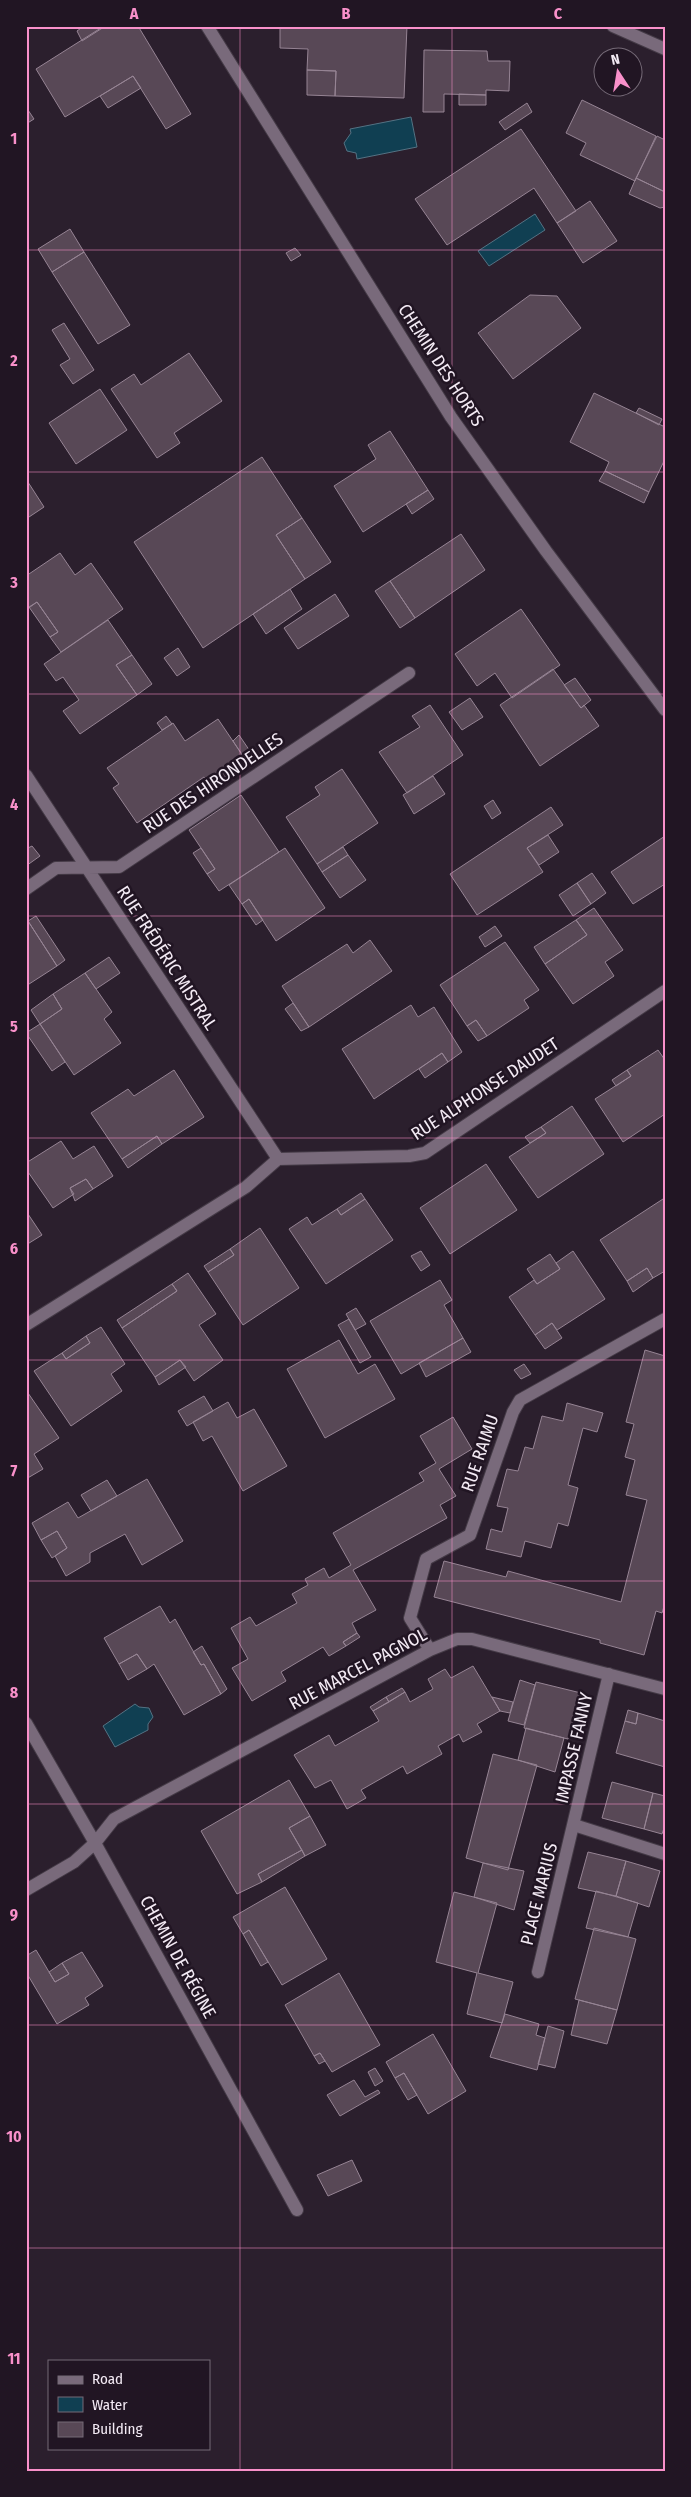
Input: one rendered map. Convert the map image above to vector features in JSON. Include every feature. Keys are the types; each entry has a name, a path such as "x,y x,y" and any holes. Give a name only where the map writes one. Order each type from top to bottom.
{"street":[{"name":"CHEMIN DES HORTS","path":"208,26 451,417 546,551 665,710"},
{"path":"613,26 665,48"},
{"name":"RUE DES HIRONDELLES","path":"26,889 56,868 119,867 409,673"},
{"name":"RUE FRÉDÉRIC MISTRAL","path":"26,775 278,1159"},
{"name":"RUE ALPHONSE DAUDET","path":"278,1159 409,1156 425,1153 665,992"},
{"path":"26,1325 246,1187 278,1159"},
{"name":"RUE RAIMU","path":"430,1650 410,1618 426,1559 470,1535 513,1412 520,1400 665,1319"},
{"name":"RUE MARCEL PAGNOL","path":"26,1890 74,1862 95,1843 114,1819 430,1650 456,1639 472,1639 665,1689"},
{"name":"IMPASSE FANNY","path":"609,1674 574,1825 665,1854"},
{"name":"CHEMIN DE RÉGINE","path":"26,1722 95,1843 297,2210"},
{"name":"PLACE MARIUS","path":"538,1972 574,1825"}],"water":[{"path":"411,117 417,147 357,159 356,153 347,151 344,143 351,133 350,129"},
{"path":"535,214 545,230 489,266 478,251"},
{"path":"135,1704 139,1707 149,1708 153,1717 148,1724 148,1730 115,1747 103,1726"}],"building":[{"path":"84,26 104,27 82,41 77,31"},
{"path":"104,26 138,26 191,114 166,129 133,76 65,117 36,69"},
{"path":"280,26 407,26 404,98 335,96 336,71 307,70 308,49 280,48"},
{"path":"424,50 487,51 488,61 510,61 509,91 486,90 486,95 444,94 444,112 423,112"},
{"path":"307,70 336,71 335,96 307,95"},
{"path":"133,76 141,88 108,108 100,96"},
{"path":"459,94 486,95 486,105 459,105"},
{"path":"582,100 656,136 635,181 580,155 586,143 566,133"},
{"path":"527,103 532,112 505,130 499,122"},
{"path":"26,107 34,119 26,124"},
{"path":"521,129 576,211 557,223 534,188 447,245 415,199"},
{"path":"657,136 665,140 665,192 636,178"},
{"path":"636,178 665,192 665,207 660,208 629,194"},
{"path":"590,201 617,241 583,263 557,223"},
{"path":"70,229 84,252 52,272 38,249"},
{"path":"295,248 301,255 291,261 286,253"},
{"path":"84,252 130,325 98,344 52,272"},
{"path":"530,295 557,296 581,328 513,379 478,333"},
{"path":"64,323 94,370 73,384 60,365 70,359 52,330"},
{"path":"189,353 222,401 174,433 180,443 157,458 111,389 134,374 141,385"},
{"path":"100,389 127,430 76,464 49,423"},
{"path":"594,393 665,427 665,459 649,492 605,471 609,462 570,442"},
{"path":"639,408 662,419 659,425 636,413"},
{"path":"390,431 428,490 363,532 334,486 376,459 368,445"},
{"path":"262,457 302,518 276,535 305,579 203,648 134,542"},
{"path":"605,471 649,492 644,503 599,481"},
{"path":"26,479 44,507 26,519"},
{"path":"428,490 434,499 412,514 406,504"},
{"path":"302,518 331,562 305,579 276,535"},
{"path":"461,534 485,570 415,618 390,581"},
{"path":"60,553 75,575 91,563 123,609 61,652 50,637 58,632 37,602 26,610 26,576"},
{"path":"390,581 415,618 400,628 375,591"},
{"path":"290,589 302,609 266,634 253,614"},
{"path":"335,594 349,616 298,649 284,628"},
{"path":"37,602 58,632 50,637 29,607"},
{"path":"521,609 560,665 512,698 495,673 477,686 455,654"},
{"path":"108,620 132,655 116,665 137,695 80,734 63,711 79,700 63,677 56,681 44,664"},
{"path":"178,648 190,667 177,676 164,658"},
{"path":"132,655 152,684 137,695 116,665"},
{"path":"553,669 581,708 584,705 599,726 540,766 500,705"},
{"path":"575,678 591,700 581,708 564,685"},
{"path":"470,698 483,717 462,730 449,712"},
{"path":"430,705 463,755 407,793 379,752 420,727 412,716"},
{"path":"166,716 172,724 162,730 157,723"},
{"path":"218,719 247,762 211,786 204,777 137,823 113,788 119,784 107,768 173,723 185,741"},
{"path":"239,735 254,757 247,762 233,741"},
{"path":"342,769 378,823 317,864 286,817 320,795 315,787"},
{"path":"433,776 445,794 414,814 403,795"},
{"path":"241,795 279,852 219,891 207,874 215,869 189,830"},
{"path":"493,800 501,813 492,819 484,806"},
{"path":"551,807 563,825 527,848 543,872 477,915 450,874"},
{"path":"548,835 559,852 539,865 527,848"},
{"path":"665,836 665,884 633,904 611,872"},
{"path":"32,846 40,856 26,866 26,849"},
{"path":"343,847 348,855 322,872 317,864"},
{"path":"201,848 215,869 207,874 193,853"},
{"path":"285,848 325,908 276,941 249,899 242,904 229,885"},
{"path":"348,855 366,880 340,898 322,872"},
{"path":"592,873 606,893 591,904 577,883"},
{"path":"577,883 591,904 573,916 559,895"},
{"path":"249,899 263,920 256,925 242,904"},
{"path":"594,908 623,950 605,962 614,976 573,1004 545,964 587,935 576,920"},
{"path":"36,916 65,960 57,966 28,921"},
{"path":"576,920 587,935 545,964 534,947"},
{"path":"28,921 57,966 26,986 26,922"},
{"path":"495,926 502,936 485,947 479,937"},
{"path":"370,940 392,971 309,1027 282,986 347,944 353,953"},
{"path":"505,942 539,990 524,1000 529,1008 487,1036 476,1020 467,1026 440,985"},
{"path":"109,957 120,973 96,989 85,973"},
{"path":"85,973 112,1012 104,1019 121,1043 74,1075 40,1024 62,1009 53,994"},
{"path":"53,994 62,1009 40,1024 31,1010"},
{"path":"293,1003 309,1027 301,1031 285,1009"},
{"path":"411,1005 418,1017 434,1007 462,1052 448,1062 442,1053 374,1099 342,1049"},
{"path":"476,1020 487,1036 478,1041 467,1026"},
{"path":"40,1024 65,1062 52,1071 26,1033"},
{"path":"658,1050 665,1060 665,1114 623,1142 595,1099 631,1076 627,1070"},
{"path":"442,1053 448,1062 425,1078 419,1069"},
{"path":"174,1070 204,1117 162,1144 157,1136 122,1159 91,1113 128,1089 134,1096"},
{"path":"627,1070 631,1076 616,1086 612,1080"},
{"path":"572,1106 604,1154 538,1198 509,1157 546,1133 541,1127"},
{"path":"541,1127 546,1133 530,1143 525,1137"},
{"path":"157,1136 162,1144 128,1168 122,1159"},
{"path":"61,1141 73,1159 94,1146 113,1176 93,1189 86,1179 70,1188 74,1194 53,1208 26,1169 26,1163"},
{"path":"486,1164 517,1210 450,1254 420,1208"},
{"path":"86,1179 93,1189 75,1201 70,1188"},
{"path":"361,1193 365,1199 341,1215 337,1209"},
{"path":"365,1199 393,1240 326,1284 289,1229 307,1217 312,1225 337,1209 341,1215"},
{"path":"663,1199 665,1202 665,1271 653,1278 647,1268 627,1281 600,1240"},
{"path":"26,1211 42,1235 26,1245"},
{"path":"260,1228 299,1288 243,1325 208,1272 234,1255 230,1249"},
{"path":"230,1249 234,1255 208,1272 204,1266"},
{"path":"421,1251 430,1265 421,1271 411,1256"},
{"path":"573,1251 605,1299 557,1330 552,1323 535,1335 509,1297 534,1280 537,1284 560,1269 556,1263"},
{"path":"550,1254 560,1269 537,1284 527,1269"},
{"path":"647,1268 653,1278 633,1292 627,1281"},
{"path":"188,1273 216,1314 199,1325 223,1360 194,1381 180,1360 155,1377 122,1328 177,1291 172,1284"},
{"path":"440,1280 452,1300 444,1305 463,1338 401,1374 370,1321"},
{"path":"172,1284 177,1291 122,1328 117,1320"},
{"path":"356,1308 366,1324 355,1330 346,1314"},
{"path":"349,1319 371,1357 360,1363 338,1325"},
{"path":"552,1323 562,1338 545,1349 535,1335"},
{"path":"101,1327 125,1364 111,1374 122,1391 71,1426 34,1371 62,1353 66,1359 90,1343 86,1336"},
{"path":"86,1336 90,1343 66,1359 62,1353"},
{"path":"463,1338 471,1352 426,1377 419,1363"},
{"path":"339,1340 358,1374 375,1364 395,1399 325,1438 287,1369"},
{"path":"645,1350 665,1356 665,1603 662,1613 656,1611 644,1655 600,1643 600,1640 434,1597 444,1561 506,1577 508,1571 621,1602 647,1500 626,1495 635,1460 625,1457 634,1424 626,1422"},
{"path":"180,1360 186,1367 159,1385 155,1377"},
{"path":"524,1364 531,1374 521,1379 514,1370"},
{"path":"28,1393 59,1438 34,1454 43,1469 26,1479 26,1395"},
{"path":"204,1396 213,1411 187,1426 178,1411"},
{"path":"228,1402 237,1418 254,1409 287,1466 243,1491 212,1436 203,1441 193,1422"},
{"path":"567,1403 603,1413 597,1432 583,1428 568,1485 578,1488 568,1526 558,1523 551,1548 525,1541 521,1557 486,1549 491,1529 502,1532 508,1508 497,1506 507,1469 518,1471 525,1447 533,1449 542,1416 563,1421"},
{"path":"453,1417 472,1449 439,1469 456,1496 440,1505 447,1518 353,1570 376,1610 352,1623 357,1633 343,1642 346,1646 329,1656 323,1647 281,1672 286,1681 252,1701 232,1668 248,1659 231,1628 250,1617 256,1626 297,1603 292,1594 308,1585 305,1579 324,1568 329,1578 351,1565 333,1533 424,1481 419,1473 436,1463 420,1436"},
{"path":"147,1479 183,1541 142,1565 125,1534 90,1553 90,1562 66,1576 55,1556 67,1548 57,1531 41,1540 32,1523 68,1502 78,1518"},
{"path":"107,1480 117,1496 91,1511 81,1495"},
{"path":"57,1531 67,1548 52,1558 41,1540"},
{"path":"160,1606 170,1623 175,1619 201,1665 204,1664 221,1694 184,1715 154,1664 147,1669 137,1654 119,1664 104,1638"},
{"path":"357,1633 360,1637 346,1646 343,1642"},
{"path":"202,1646 227,1689 221,1694 204,1664 201,1665 193,1652"},
{"path":"137,1654 147,1669 128,1680 119,1664"},
{"path":"473,1666 500,1711 477,1724 482,1732 463,1742 459,1734 438,1746 442,1754 407,1774 403,1766 361,1790 366,1798 347,1809 331,1780 315,1788 294,1755 329,1735 335,1746 379,1721 373,1711 405,1692 410,1702 433,1689 428,1679 445,1669 451,1678"},
{"path":"520,1680 535,1685 524,1725 508,1721"},
{"path":"536,1682 581,1693 568,1739 524,1728"},
{"path":"402,1688 405,1692 389,1702 386,1697"},
{"path":"386,1697 389,1702 373,1711 370,1707"},
{"path":"492,1697 513,1702 510,1713 500,1711"},
{"path":"628,1710 638,1713 636,1724 625,1721"},
{"path":"638,1713 665,1721 665,1767 616,1753 625,1721 636,1724"},
{"path":"526,1728 564,1738 555,1772 518,1760"},
{"path":"493,1754 537,1765 508,1870 466,1858"},
{"path":"289,1780 310,1816 289,1828 302,1850 258,1874 262,1882 237,1894 201,1831"},
{"path":"612,1782 653,1793 644,1829 602,1818"},
{"path":"653,1793 665,1796 665,1825 662,1834 644,1829"},
{"path":"310,1816 326,1845 305,1856 289,1828"},
{"path":"302,1850 305,1856 262,1882 258,1874"},
{"path":"588,1852 626,1861 616,1896 578,1888"},
{"path":"626,1861 660,1871 649,1907 616,1896"},
{"path":"483,1863 524,1871 514,1910 474,1897"},
{"path":"285,1887 327,1959 282,1985 249,1930 243,1934 233,1917"},
{"path":"596,1891 638,1903 628,1937 586,1928"},
{"path":"454,1892 497,1903 478,1973 513,1982 502,2023 467,2014 477,1973 436,1962"},
{"path":"594,1928 636,1939 617,2010 575,1999"},
{"path":"249,1930 268,1962 261,1966 243,1934"},
{"path":"36,1950 55,1982 69,1974 62,1963 82,1952 103,1986 85,1998 89,2005 57,2024 26,1972 26,1956"},
{"path":"62,1963 69,1974 55,1982 49,1972"},
{"path":"339,1973 380,2045 332,2072 320,2053 314,2056 285,2005"},
{"path":"579,2000 617,2010 607,2044 571,2035"},
{"path":"505,2014 539,2024 536,2035 545,2038 537,2070 490,2057"},
{"path":"548,2026 564,2031 555,2068 538,2064"},
{"path":"433,2034 466,2091 428,2114 404,2073 395,2078 386,2062"},
{"path":"320,2053 325,2061 319,2064 314,2056"},
{"path":"375,2068 383,2081 375,2086 368,2072"},
{"path":"404,2073 417,2095 408,2100 395,2078"},
{"path":"354,2080 365,2097 378,2090 380,2093 340,2116 327,2095"},
{"path":"352,2160 362,2181 328,2196 317,2175"}]}
